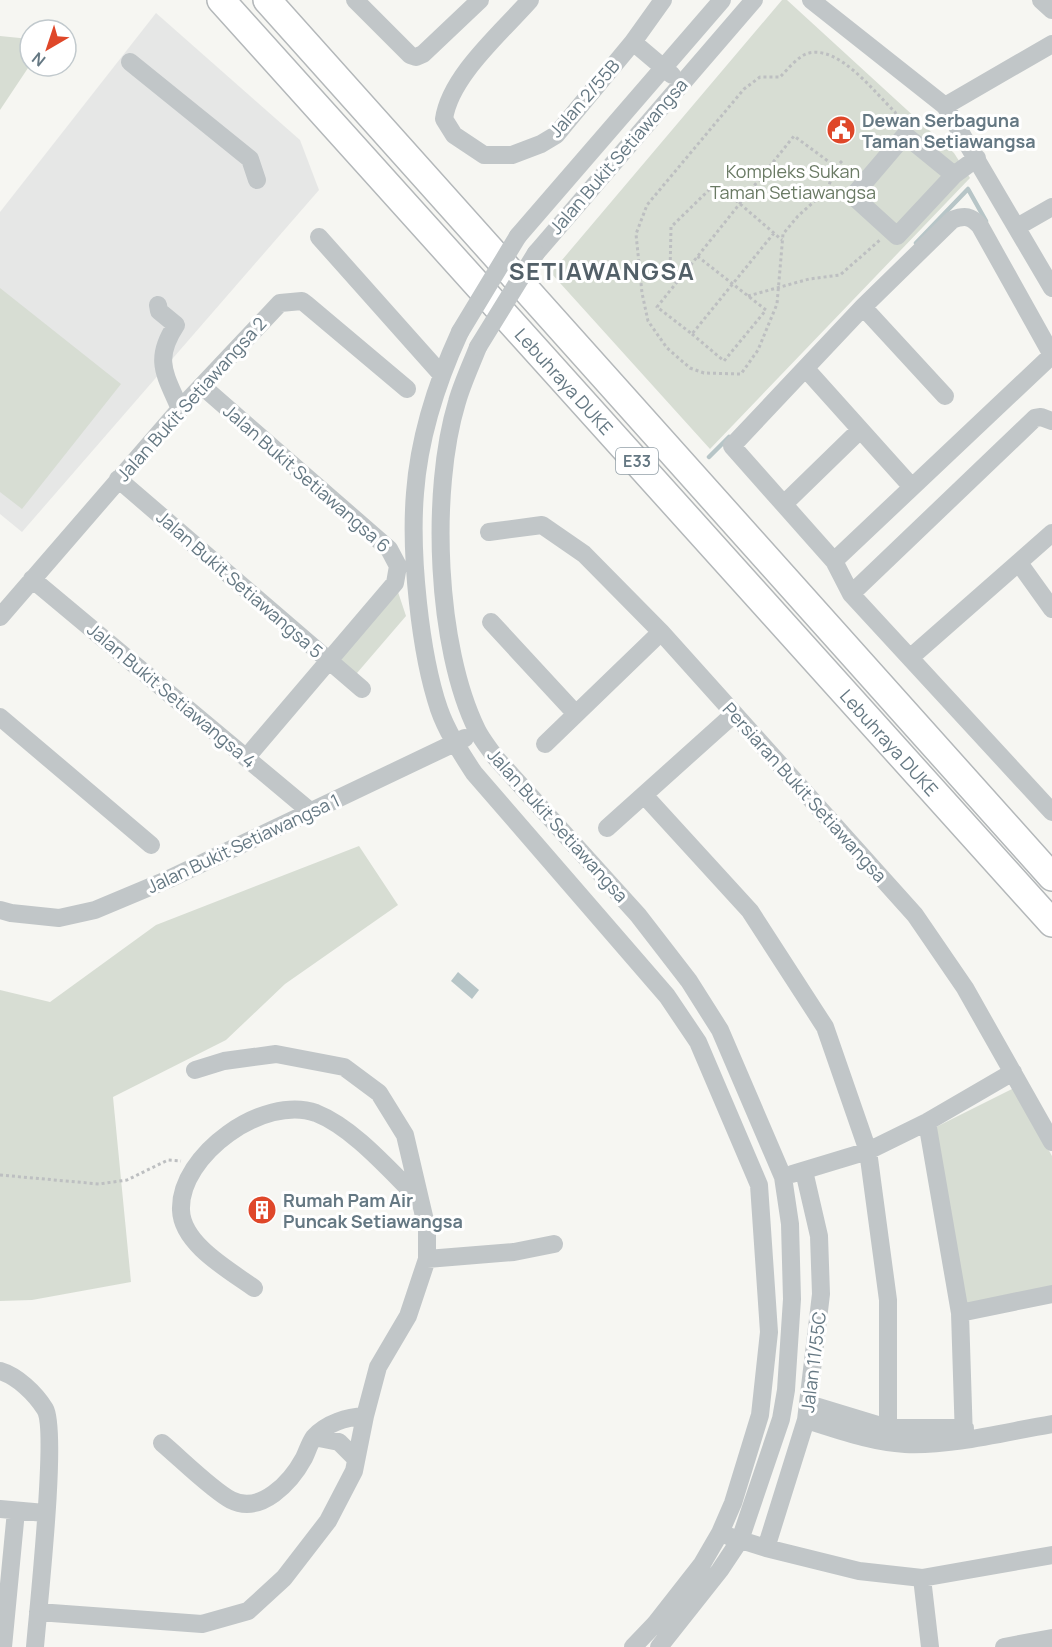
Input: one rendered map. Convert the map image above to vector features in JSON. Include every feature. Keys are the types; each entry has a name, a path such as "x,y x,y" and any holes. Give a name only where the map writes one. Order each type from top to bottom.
{"highway":[{"name":"Lebuhraya DUKE","path":"221,0 1052,922"},
{"name":"Lebuhraya DUKE","path":"267,0 1052,877"},
{"path":"1027,850 1052,867"},
{"path":"1007,873 1052,929"}],"street":[{"path":"356,0 410,55 416,57 423,54 480,0"},
{"name":"Jalan 2/55B","path":"530,0 459,80 446,102 444,119 454,135 484,155 512,155 556,135 633,42 663,0"},
{"name":"Jalan Bukit Setiawangsa","path":"633,1647 655,1624 702,1564 720,1533 733,1503 760,1415 769,1332 759,1185 698,1042 667,996 474,773 454,743 440,710 429,674 415,571 415,493 441,374 460,332 518,236 722,0"},
{"name":"Jalan Bukit Setiawangsa","path":"659,1647 720,1570 740,1540 781,1419 786,1390 792,1299 790,1224 783,1178 720,1030 689,981 638,915 495,757 477,731 449,644 441,558 441,491 456,404 478,347 536,253 754,0"},
{"path":"811,0 945,106 1052,288"},
{"path":"1041,0 1052,10"},
{"name":"Jalan 2/55B","path":"633,42 681,83"},
{"path":"945,106 1052,44"},
{"path":"130,62 250,159 257,180"},
{"path":"954,176 905,135 853,196 897,236 954,176 977,158"},
{"path":"1017,227 1052,207"},
{"path":"834,561 1052,355 987,237 980,226 968,216 952,220 863,307 732,446 834,561 851,594 1052,812"},
{"path":"319,237 441,374"},
{"name":"Jalan Bukit Setiawangsa 2","path":"0,617 180,409 280,303 302,302 407,389"},
{"path":"158,305 159,311 176,325 167,339 162,361 180,409"},
{"path":"863,307 945,396"},
{"path":"806,369 911,486"},
{"name":"Jalan Bukit Setiawangsa 6","path":"202,386 395,556 398,573 395,583 246,758"},
{"path":"851,594 1035,418 1041,417 1052,421"},
{"path":"784,504 860,430"},
{"name":"Jalan Bukit Setiawangsa 5","path":"118,479 362,689"},
{"name":"Persiaran Bukit Setiawangsa","path":"489,532 542,525 584,554 661,633 915,915 965,988 1052,1142"},
{"path":"910,657 1052,533"},
{"path":"1019,564 1052,609"},
{"name":"Jalan Bukit Setiawangsa 4","path":"32,579 311,812"},
{"path":"491,622 576,714"},
{"path":"545,744 661,633"},
{"path":"607,828 734,714"},
{"path":"0,717 151,844"},
{"name":"Jalan Bukit Setiawangsa 1","path":"0,910 59,918 95,910 169,879 477,731"},
{"path":"644,795 750,911 825,1027 868,1151 888,1300 888,1428"},
{"path":"38,1612 202,1624 248,1611 284,1578 328,1521 354,1471 364,1416 378,1367 408,1316 427,1258 427,1229 405,1135 379,1093 344,1067 276,1054 224,1061 195,1070"},
{"path":"759,1185 868,1151 927,1122 1013,1072"},
{"path":"254,1288 194,1242 181,1212 186,1185 197,1164 216,1144 245,1122 275,1111 315,1113 345,1130 420,1200"},
{"path":"927,1122 960,1314 965,1434"},
{"name":"Jalan 11/55C","path":"766,1548 807,1412 821,1294 819,1236 804,1171"},
{"path":"427,1258 514,1252 554,1244"},
{"path":"960,1314 1052,1294"},
{"path":"0,1371 14,1375 46,1410 49,1466 35,1647"},
{"path":"807,1412 888,1428 965,1434"},
{"path":"807,1412 869,1439 906,1444 965,1434 1052,1424"},
{"path":"162,1443 232,1500 253,1502 271,1497 286,1483 303,1460 314,1437 338,1421 350,1416 364,1416"},
{"path":"314,1437 339,1442 356,1459"},
{"path":"3,1647 8,1515 45,1513"},
{"path":"720,1533 766,1548 859,1571 922,1578 1052,1555"},
{"path":"922,1578 930,1647"},
{"path":"1004,1647 1052,1638"}],"path":[{"path":"842,161 836,167 827,190 798,216 783,234 777,304 758,350 741,374 704,373 690,368 667,348 648,321 642,293 636,234 647,205 744,89 760,77 780,76 807,53 825,52 847,63 896,112 905,135"},
{"path":"697,256 766,310 724,361 657,307 676,282 739,203 794,136 836,167"},
{"path":"676,282 670,274 671,227 713,186 718,185 782,240"},
{"path":"748,296 809,279 840,275 890,231"},
{"path":"692,334 774,233"},
{"path":"0,1174 99,1184 127,1180 168,1160 197,1164"}],"shaded area":[{"path":"156,13 300,140 319,190 22,532 0,514 0,212"},
{"path":"458,972 479,990 472,999 451,981"}],"green space":[{"name":"Kompleks Sukan Taman Setiawangsa","path":"782,0 787,0 954,153 970,178 710,449 551,273"},
{"path":"0,36 18,38 18,78 21,78 0,110"},
{"path":"0,288 121,384 22,509 0,492"},
{"path":"395,583 406,616 351,680 328,660"},
{"path":"359,846 398,905 285,984 226,1040 113,1097 131,1282 32,1300 0,1301 0,990 50,1002 156,925"},
{"path":"1014,1088 1052,1156 1052,1288 966,1306 936,1127"}],"waterway":[{"path":"916,243 968,189 986,221"},
{"path":"709,457 729,437"}],"place":[{"name":"Dewan Serbaguna Taman Setiawangsa","path":"841,130"},
{"name":"Rumah Pam Air Puncak Setiawangsa","path":"262,1210"}],"district":[{"name":"SETIAWANGSA","path":"602,270"}]}
